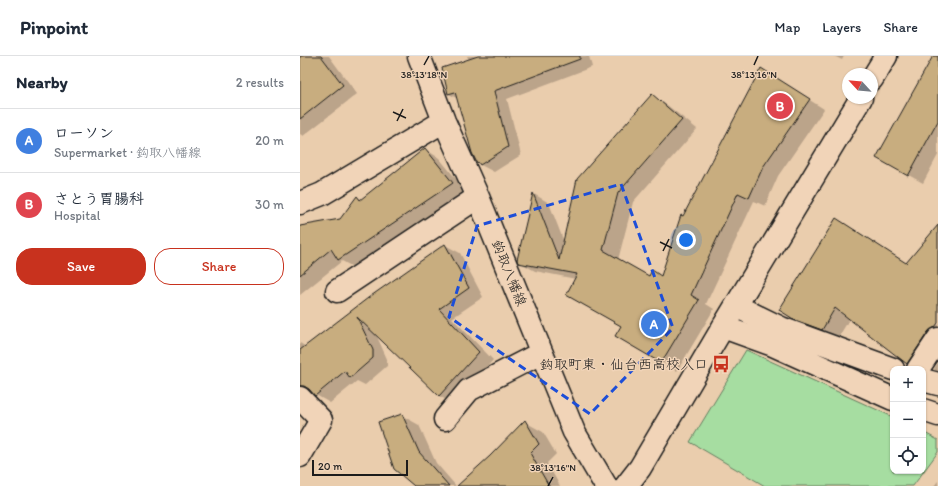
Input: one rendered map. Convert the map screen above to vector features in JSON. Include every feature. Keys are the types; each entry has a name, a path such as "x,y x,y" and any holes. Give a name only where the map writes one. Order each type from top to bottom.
{"street":[{"name":"鈎取八幡線","path":"419,56 444,121 478,197 574,432 606,486"},
{"path":"878,69 886,56"},
{"path":"626,486 640,468 857,104"},
{"path":"300,202 322,194 444,121"},
{"path":"337,291 478,197"},
{"path":"736,306 781,328 890,369"},
{"path":"723,327 773,345 890,398"},
{"path":"920,366 938,339"},
{"path":"445,419 469,390 541,353"},
{"path":"926,381 938,384"},
{"path":"300,398 321,420 300,456"},
{"path":"926,411 938,415"}],"highlighted area":[{"path":"621,184 673,328 590,414 449,317 477,226"}],"green space":[{"path":"746,350 890,416 890,474 922,474 913,486 765,486 690,442"},
{"path":"926,434 938,440 938,452 926,468"}],"building":[{"path":"300,56 321,56 343,85 300,119"},
{"path":"478,56 580,56 580,59 494,91 508,147 480,165 478,162 477,163 472,153 455,92 448,94 442,68"},
{"path":"933,56 938,56 938,121 908,176 876,158"},
{"path":"761,68 810,99 763,167 749,198 738,193 691,295 699,300 661,363 615,336 621,326 566,295 577,274 518,263 517,260 533,193 559,260 577,179 652,94 682,120 618,193 603,250 649,276 652,270 661,276 681,215 683,216"},
{"path":"425,148 453,183 338,260 331,249 300,275 300,226 340,219 357,196 360,200"},
{"path":"836,218 906,263 938,225 938,323 928,332 907,364 835,308 822,330 795,320 779,310"},
{"path":"445,244 469,288 439,309 479,352 439,396 357,317 373,350 373,358 350,378 345,371 315,396 309,389 304,386 300,386 300,350 368,298"},
{"path":"402,414 419,452 449,486 414,486 394,469 378,422"},
{"path":"525,420 539,444 530,453 549,486 457,486 490,456"}],"place":[{"name":"さとう胃腸科","path":"780,106"},
{"name":"ローソン","path":"654,324"},
{"name":"鈎取町東・仙台西高校入口","path":"721,364"}]}
